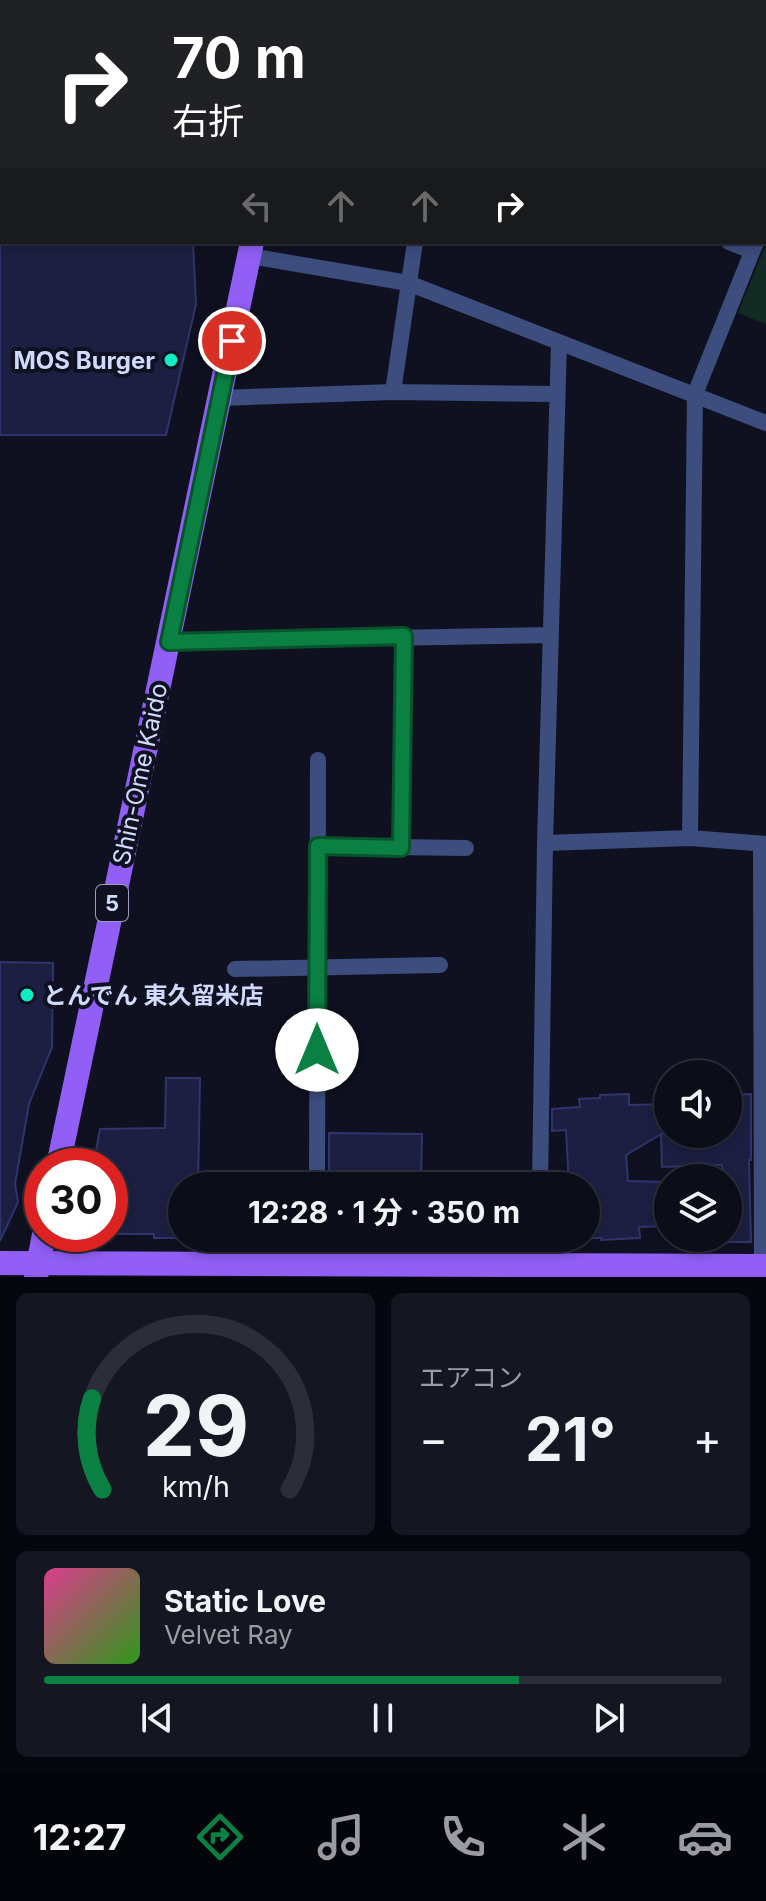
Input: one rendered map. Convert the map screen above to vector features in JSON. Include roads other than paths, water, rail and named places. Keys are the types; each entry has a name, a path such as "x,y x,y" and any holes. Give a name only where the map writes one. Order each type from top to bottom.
{"main road":[{"name":"Shin-Ome Kaido","path":"62,1148 251,249"},
{"path":"0,1263 37,1270 317,1265 402,1271 538,1265 764,1266"}],"street":[{"path":"393,392 415,244"},
{"path":"690,838 695,394 754,247"},
{"path":"251,249 408,283 766,423"},
{"path":"540,1172 545,843 559,343"},
{"path":"220,398 393,392 557,394"},
{"path":"169,642 551,635"},
{"path":"401,848 404,636"},
{"path":"317,1172 318,760"},
{"path":"545,843 690,838 763,844 764,1266"},
{"path":"318,846 466,848"},
{"path":"235,969 440,965"},
{"path":"317,1252 317,1265"},
{"path":"538,1252 538,1265"}],"place":[{"name":"MOS Burger","path":"171,360"},
{"name":"とんでん 東久留米店","path":"27,995"}]}
